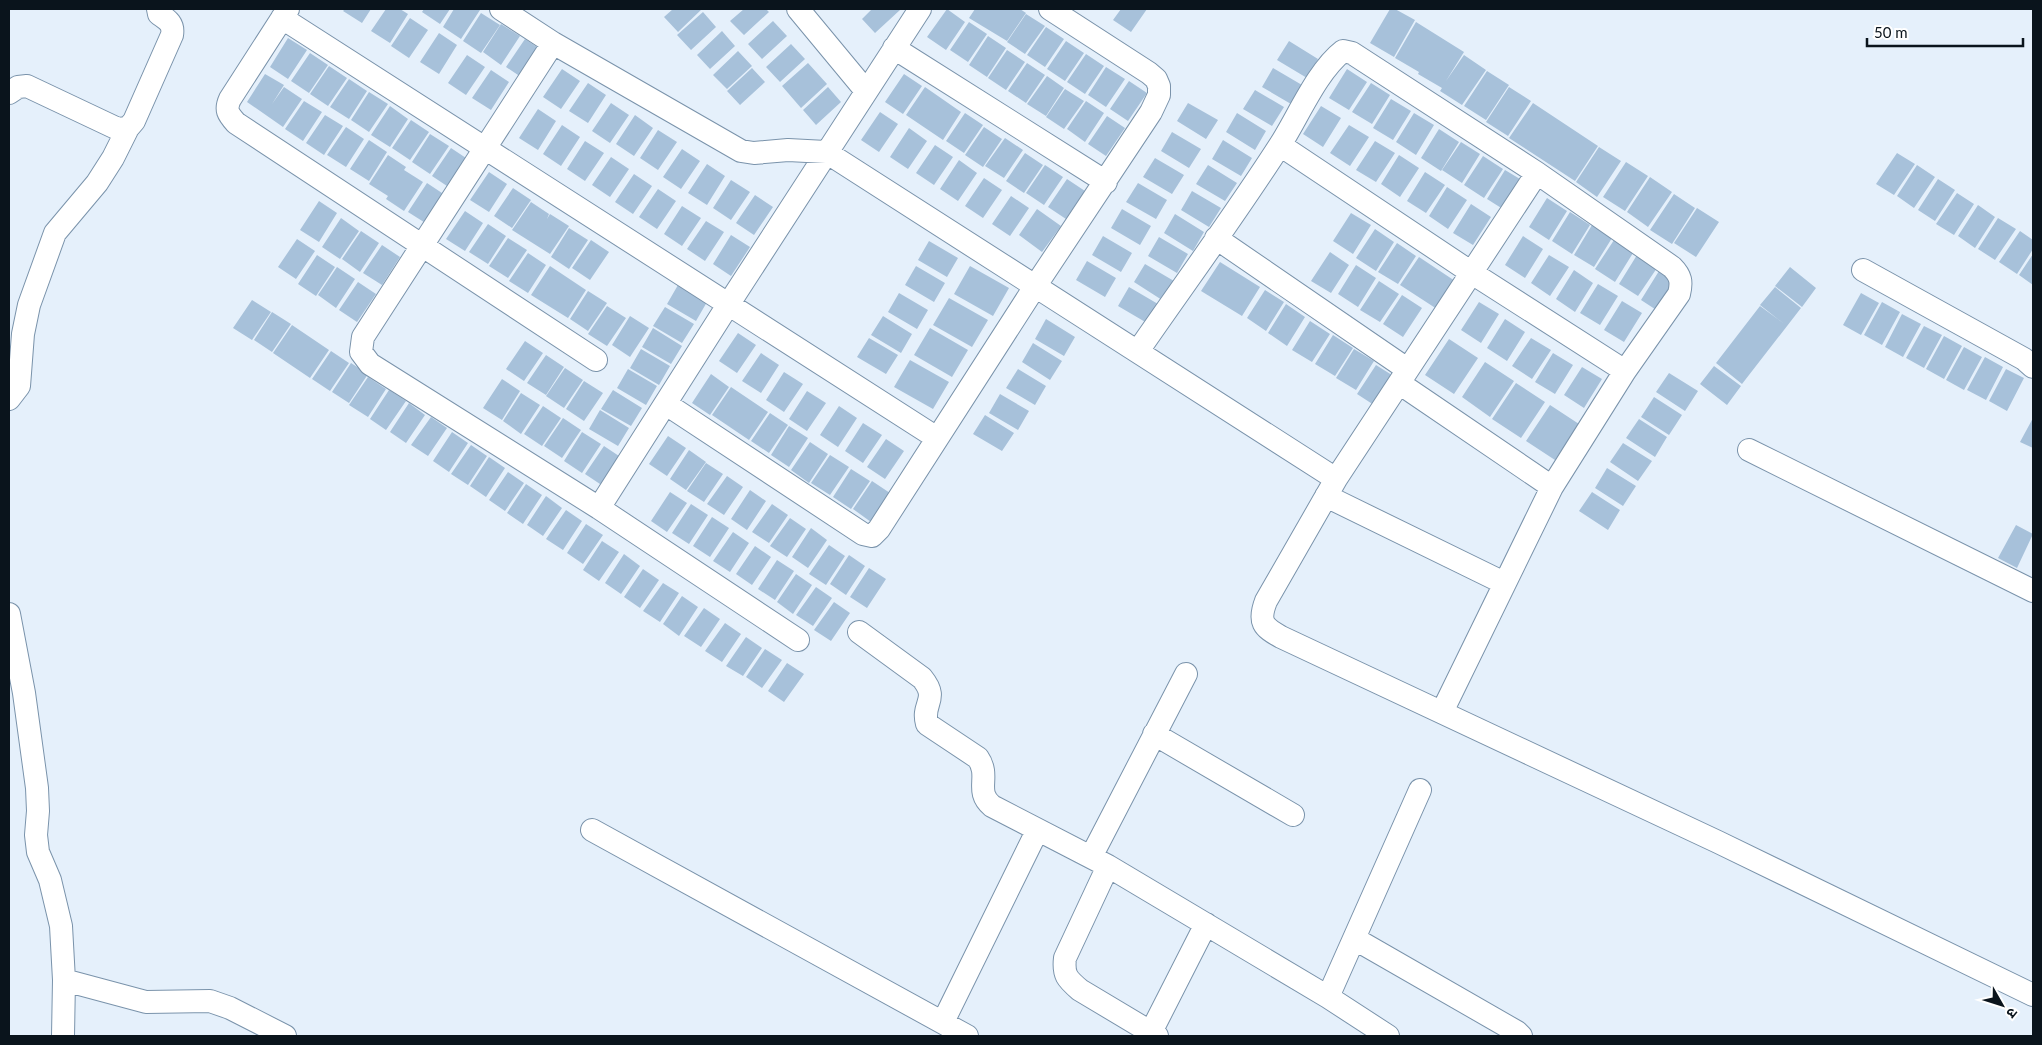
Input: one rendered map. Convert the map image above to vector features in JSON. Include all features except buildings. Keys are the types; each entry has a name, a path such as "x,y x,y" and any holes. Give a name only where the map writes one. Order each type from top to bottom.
{"street":[{"path":"9,399 19,386 23,334 29,305 54,233 81,204 114,158 128,128 134,121 172,35 173,28 170,22 160,14 158,9"},
{"path":"501,9 553,43 741,151 754,153 788,150 826,152 1138,351 1331,487 1504,583"},
{"path":"798,9 866,91"},
{"path":"600,508 826,152 920,9"},
{"path":"666,404 863,534 872,536 879,529 1036,285 1106,182 1159,95 1159,86 1156,78 1050,9"},
{"path":"596,360 236,123 227,113 230,99 285,13 485,147 937,438"},
{"path":"553,43 363,337 362,352 370,364 600,508 798,640"},
{"path":"894,48 1106,182"},
{"path":"1138,351 1280,145 1303,104 1335,58 1343,51 1352,53 1537,173 1678,273 1682,282 1679,294 1626,370 1552,487 1442,712"},
{"path":"9,94 18,87 27,86 118,129 128,128"},
{"path":"1280,145 1472,273 1626,370"},
{"path":"1537,173 1331,487 1266,602 1262,613 1263,623 1270,631 1281,638 1727,846 2033,995"},
{"path":"1216,238 1552,487"},
{"path":"1863,270 2015,355 2033,367"},
{"path":"1750,450 2033,591"},
{"path":"9,614 16,693 37,788 36,835 38,852 50,880 61,926 64,980 63,1036"},
{"path":"859,632 922,678 929,687 931,695 925,716 927,724 978,758 983,766 985,775 982,791 985,800 1037,831 1099,862 1206,924 1388,1036"},
{"path":"1186,674 1154,734 1099,862 1065,958 1063,971 1070,982 1080,990 1152,1035 1206,924"},
{"path":"1154,734 1293,815"},
{"path":"1328,998 1420,790"},
{"path":"592,830 967,1036"},
{"path":"943,1022 1037,831"},
{"path":"1355,939 1509,1027 1521,1036"},
{"path":"64,980 146,1002 210,1001 230,1008 285,1036"}]}
